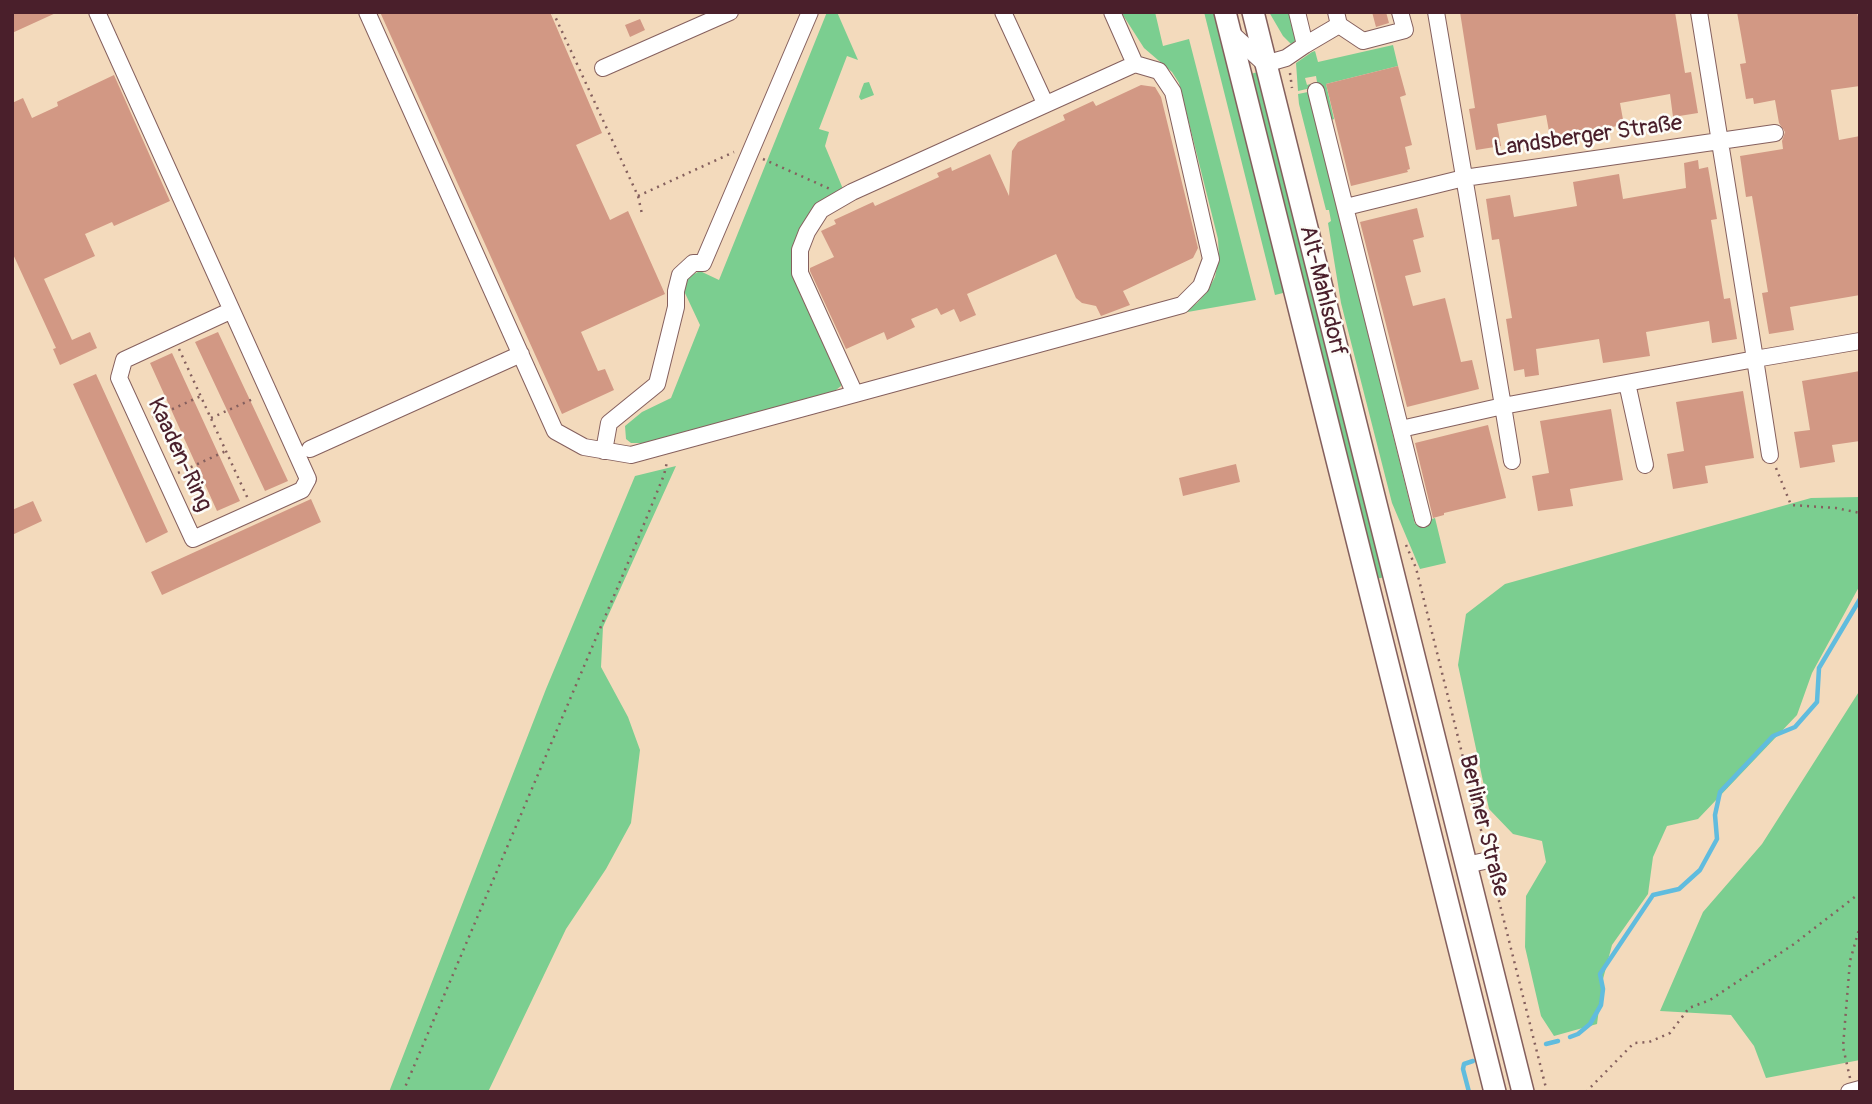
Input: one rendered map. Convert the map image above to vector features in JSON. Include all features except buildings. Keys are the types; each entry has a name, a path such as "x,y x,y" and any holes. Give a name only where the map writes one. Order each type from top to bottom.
{"main road":[{"name":"Alt-Mahlsdorf","path":"1252,12 1393,573"},
{"name":"Alt-Mahlsdorf","path":"1227,21 1494,1092"},
{"name":"Berliner Straße","path":"1393,573 1523,1092"}],"street":[{"name":"Kaaden-Ring","path":"97,12 308,480 302,490 193,539 119,378 124,360 230,311"},
{"path":"367,12 555,430 584,447 631,455 1182,305 1201,286 1211,259 1173,92 1159,71 1135,64 852,192 821,210 807,232 800,250 800,273 855,394"},
{"path":"603,68 730,12"},
{"path":"604,451 609,423 657,384 676,307 676,290 680,275 692,263 703,263 810,12"},
{"path":"1003,12 1045,103"},
{"path":"1112,12 1135,64"},
{"path":"1297,12 1305,45"},
{"path":"1227,21 1265,64 1286,58 1338,19 1363,41 1405,30 1400,12"},
{"name":"Landsberger Straße","path":"1436,12 1513,461"},
{"name":"Landsberger Straße","path":"1699,12 1770,455"},
{"path":"1316,91 1423,519"},
{"path":"1719,141 1775,133"},
{"name":"Landsberger Straße","path":"1346,207 1464,178 1719,141"},
{"path":"1401,429 1503,406 1860,341"},
{"path":"310,449 521,354"},
{"path":"1628,383 1645,465"},
{"path":"1466,865 1489,860"},
{"path":"1851,1091 1860,1089"}],"path":[{"path":"553,12 638,196 642,214"},
{"path":"173,337 254,512"},
{"path":"211,418 268,393"},
{"path":"140,424 201,397"},
{"path":"403,1092 664,475 667,459 665,446"},
{"path":"165,479 226,451"},
{"path":"1770,455 1791,505 1836,508 1860,513"},
{"path":"1403,537 1416,568 1547,1092"},
{"path":"1586,1092 1634,1044 1649,1042 1670,1033 1689,1008 1710,1000 1794,944 1860,893"},
{"path":"1851,1091 1843,1047 1850,961 1860,926"}],"green space":[{"path":"827,12 837,12 858,60 847,56 819,129 829,132 825,146 843,189 795,252 841,378 841,386 831,394 645,443 631,443 626,439 625,426 642,412 671,398 700,325 684,291 685,281 700,271 719,280"},
{"path":"1121,12 1155,12 1163,46 1189,39 1256,300 1182,313 1197,303 1215,277 1219,257 1218,239 1179,83 1172,72 1144,48"},
{"path":"1204,12 1217,12 1287,292 1275,295"},
{"path":"1269,12 1293,12 1297,39 1295,41 1291,44 1283,36"},
{"path":"1393,45 1398,66 1326,84 1334,119 1328,121 1315,87 1316,76 1305,78 1311,88 1298,91 1296,63 1312,52 1315,51 1318,62"},
{"path":"1258,72 1386,577 1375,579 1250,74"},
{"path":"869,82 874,95 861,100 859,97 864,83"},
{"path":"1308,92 1415,524 1435,518 1446,563 1420,569 1392,503 1341,303 1328,223 1331,221 1329,210 1326,210 1299,104 1298,94"},
{"path":"676,466 603,627 601,667 628,717 640,750 631,823 606,869 566,929 488,1092 389,1092 546,689 635,476"},
{"path":"1860,497 1860,585 1812,673 1797,715 1698,819 1667,826 1653,857 1648,894 1612,945 1603,979 1597,1024 1554,1036 1541,1016 1525,947 1526,896 1546,862 1542,841 1513,834 1489,809 1458,665 1466,614 1505,584 1811,498"},
{"path":"1860,690 1860,1060 1766,1078 1754,1046 1731,1015 1660,1011 1703,912 1762,844"}],"waterway":[{"path":"1570,1037 1590,1024 1601,1005 1603,989 1600,974 1653,895 1679,889 1700,870 1717,839 1715,815 1720,792 1773,736 1795,727 1817,702 1819,668 1860,599"},
{"path":"1546,1044 1558,1041"},
{"path":"1469,1092 1463,1069 1464,1064 1473,1061"}]}
